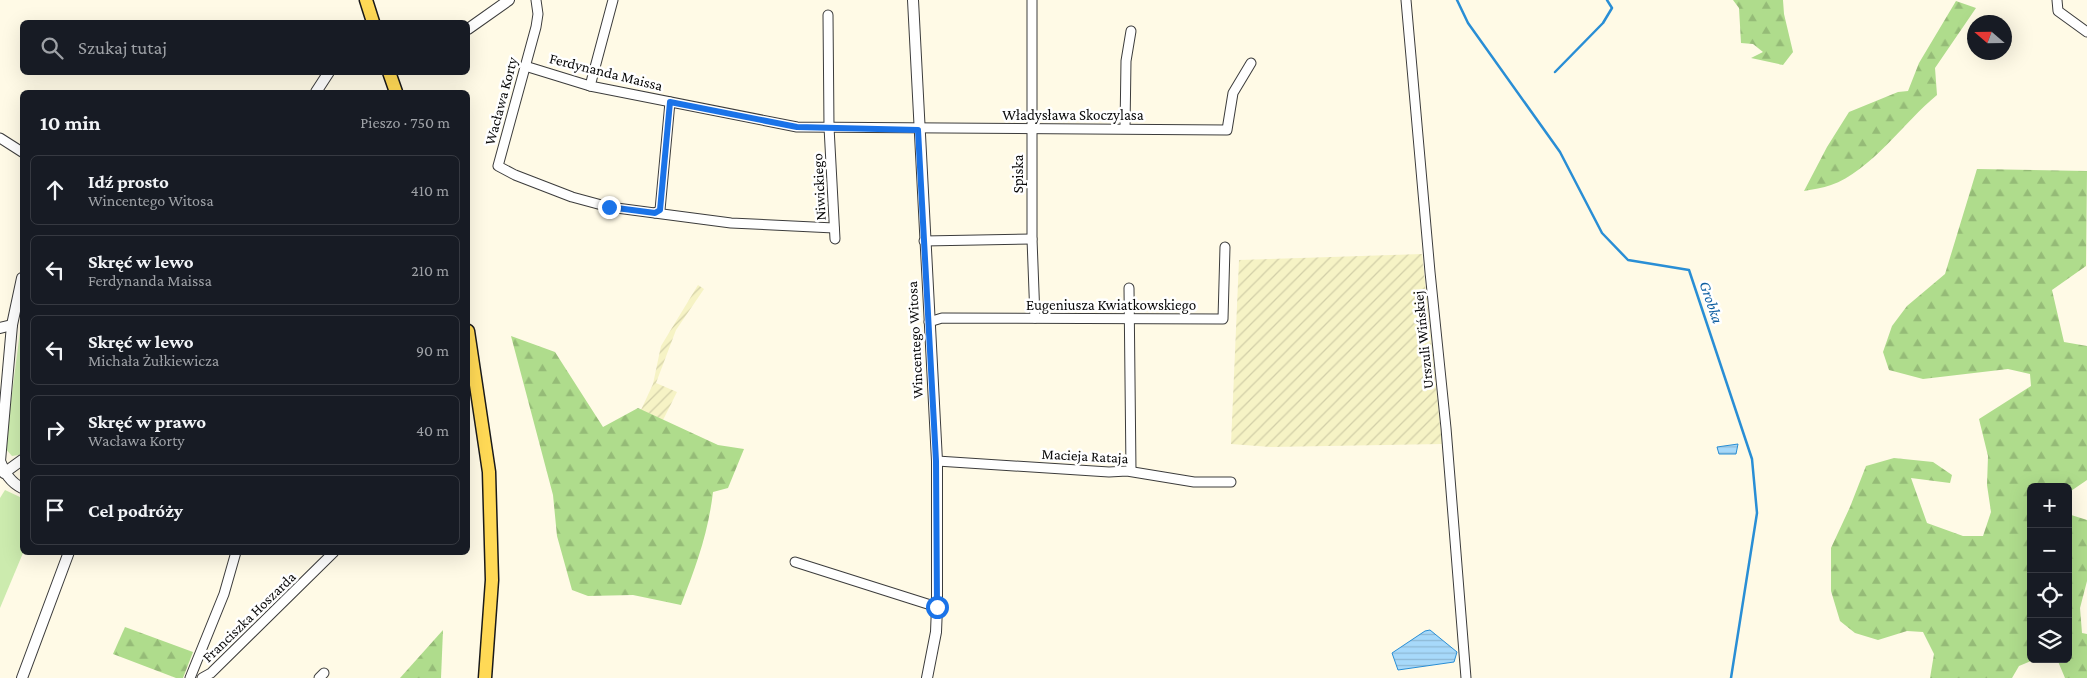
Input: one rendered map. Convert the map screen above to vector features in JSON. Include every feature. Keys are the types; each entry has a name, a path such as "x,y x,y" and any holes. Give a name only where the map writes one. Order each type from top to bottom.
{"main road":[{"path":"366,0 372,20"},
{"path":"390,75 395,90"},
{"path":"470,345 490,481 492,580 484,678"}],"street":[{"path":"470,28 509,0"},
{"name":"Wacława Korty","path":"536,0 538,14 498,166 515,175 572,197 609,207 731,223 834,228"},
{"path":"590,86 613,0"},
{"name":"Wincentego Witosa","path":"913,0 936,461 936,632 927,678"},
{"name":"Spiska","path":"1032,0 1032,239 1035,318"},
{"name":"Urszuli Wińskiej","path":"1406,0 1446,428 1466,678"},
{"path":"2056,0 2058,10 2087,32"},
{"name":"Niwickiego","path":"828,15 829,127 835,238"},
{"path":"1125,128 1126,61 1131,31"},
{"name":"Władysława Skoczylasa","path":"918,130 1032,128 1227,130 1233,93 1251,62"},
{"name":"Ferdynanda Maissa","path":"525,66 590,86 797,127 918,130"},
{"path":"317,90 327,75"},
{"path":"655,213 660,210 670,102"},
{"path":"0,138 20,151"},
{"path":"924,240 1032,239"},
{"name":"Eugeniusza Kwiatkowskiego","path":"929,322 942,318 1223,319 1225,247"},
{"path":"20,287 12,325 0,461 2,476 20,487"},
{"path":"1129,288 1131,471"},
{"path":"0,328 12,325"},
{"name":"Macieja Rataja","path":"936,461 1109,472 1131,471 1194,482 1231,482"},
{"path":"2,476 20,462"},
{"path":"22,678 68,555"},
{"path":"190,678 224,594 235,555"},
{"name":"Franciszka Hoszarda","path":"202,678 211,673 331,555"},
{"path":"796,562 937,607"}],"shaded area":[{"path":"1422,254 1442,444 1271,447 1231,444 1239,260"},
{"path":"698,285 704,289 676,330 656,383 677,392 663,420 641,410 653,384 661,346"}],"green space":[{"path":"1733,0 1783,0 1784,14 1793,52 1783,65 1751,58 1763,52 1753,44 1741,43 1739,8"},
{"path":"1956,1 1976,8 1971,15 1967,15 1967,21 1935,68 1937,95 1860,169 1831,185 1804,191 1827,147 1849,112 1898,92 1908,91 1919,63"},
{"path":"1977,169 2087,171 2086,266 2052,290 2064,342 2087,346 2087,480 2072,490 2072,483 2027,483 2027,663 2019,666 2012,678 1930,678 1934,654 1923,632 1907,631 1878,640 1855,633 1840,621 1831,591 1831,548 1866,466 1894,458 1933,462 1952,475 1950,483 1911,478 1927,523 1963,536 1983,536 1991,512 1987,485 1988,456 1979,419 2031,386 2030,374 2008,369 1923,379 1889,370 1883,352 1892,326 1907,306 1945,274"},
{"path":"20,332 20,454 12,456 5,448"},
{"path":"511,336 555,352 603,427 638,408 718,445 744,449 728,488 713,492 705,536 681,605 633,595 588,596 572,590 557,536 553,495"},
{"path":"5,490 20,497 20,555 22,555 0,608 0,498"},
{"path":"2072,515 2087,520 2087,581 2080,608 2082,633 2087,634 2087,678 2065,678 2059,663 2072,663"},
{"path":"125,627 193,652 183,678 176,678 113,654"},
{"path":"443,630 441,678 400,678"}],"water":[{"path":"1738,444 1736,454 1719,454 1717,447"},
{"path":"1430,630 1457,652 1454,662 1398,670 1392,653 1425,631"}],"waterway":[{"name":"Grobka","path":"1457,0 1468,23 1560,152 1602,233 1628,260 1689,270 1752,459 1757,513 1731,678"},
{"path":"1555,72 1603,23 1612,8 1607,0"}],"route":[{"path":"609,207 655,213 660,210 670,102 797,127 918,130 936,461 937,607"}]}
